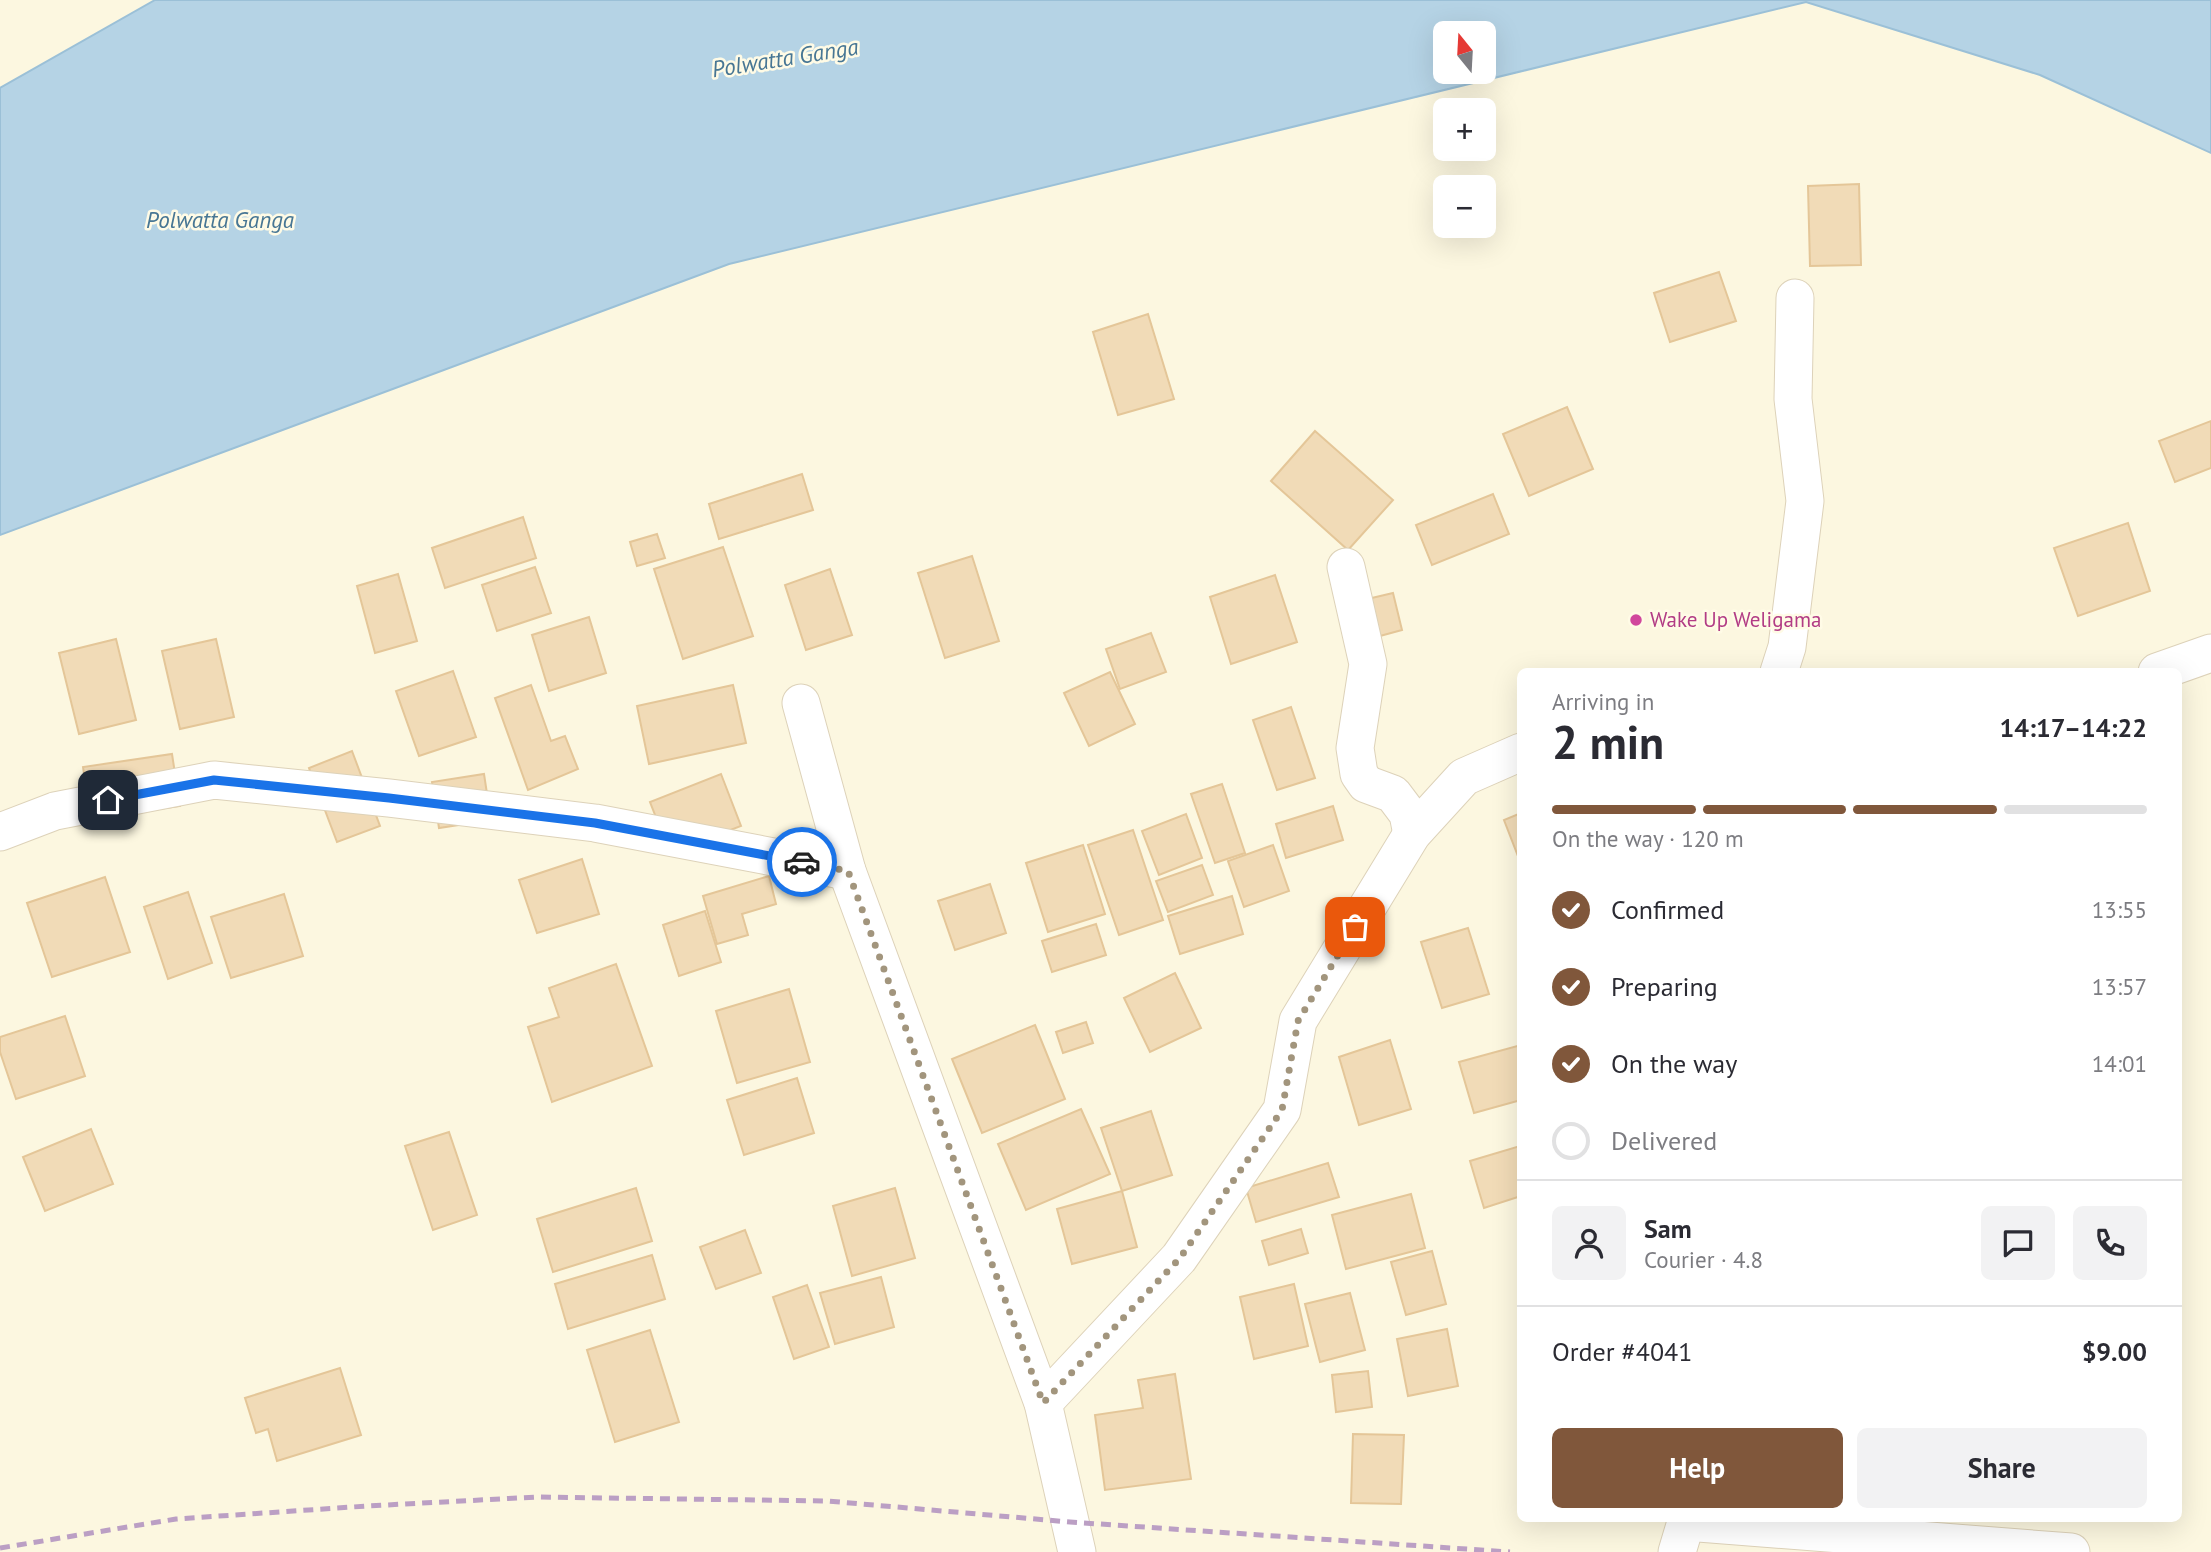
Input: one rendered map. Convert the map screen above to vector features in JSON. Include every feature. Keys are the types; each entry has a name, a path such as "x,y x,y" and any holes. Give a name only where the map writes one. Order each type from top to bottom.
{"street":[{"path":"1780,668 1787,648 1805,501 1793,400 1795,298"},
{"path":"1346,567 1368,664 1355,748 1359,774 1366,784 1393,794 1408,814 1412,834"},
{"path":"2168,668 2211,653"},
{"path":"801,703 848,871 1043,1403 1077,1552"},
{"path":"1043,1403 1180,1258 1282,1110 1298,1021 1412,834 1464,777 1517,754"},
{"path":"0,832 55,811 214,780 595,823 848,871"},
{"path":"1677,1552 1686,1522 2071,1552"}],"water":[{"name":"Polwatta Ganga","path":"155,0 2211,0 2211,153 2040,75 1806,2 1496,77 1496,21 1433,21 1433,84 1469,84 729,264 0,535 0,88"}],"building":[{"path":"1859,184 1861,265 1810,266 1808,186"},
{"path":"1719,272 1736,321 1670,342 1654,293"},
{"path":"1148,314 1174,399 1118,415 1093,332"},
{"path":"1567,407 1593,469 1529,496 1503,434"},
{"path":"2211,421 2211,468 2175,482 2159,441"},
{"path":"1315,431 1393,500 1348,550 1271,481"},
{"path":"802,474 813,510 719,539 709,504"},
{"path":"1493,494 1509,534 1432,565 1416,525"},
{"path":"523,517 536,558 445,588 432,548"},
{"path":"2128,523 2150,591 2078,616 2054,548"},
{"path":"657,534 665,558 637,566 630,542"},
{"path":"723,547 753,636 683,659 654,569"},
{"path":"972,556 999,641 945,658 918,573"},
{"path":"535,567 551,613 497,631 482,585"},
{"path":"830,569 852,635 806,650 785,585"},
{"path":"398,574 417,641 375,653 357,586"},
{"path":"1275,575 1297,642 1231,664 1210,597"},
{"path":"1393,593 1402,630 1369,639 1359,601"},
{"path":"589,617 606,673 549,691 532,635"},
{"path":"1151,633 1166,672 1120,689 1106,649"},
{"path":"116,639 136,720 79,734 59,653"},
{"path":"216,639 234,717 180,729 162,651"},
{"path":"453,671 476,737 419,756 396,691"},
{"path":"1110,672 1135,724 1089,746 1064,693"},
{"path":"531,685 551,741 565,736 578,769 528,790 495,698"},
{"path":"733,685 746,743 649,764 637,706"},
{"path":"1291,707 1315,778 1277,790 1253,720"},
{"path":"352,751 380,826 337,842 309,768"},
{"path":"172,754 180,806 91,819 83,767"},
{"path":"484,774 491,820 439,828 432,782"},
{"path":"721,774 741,826 670,853 650,802"},
{"path":"1222,784 1245,853 1215,863 1191,794"},
{"path":"1333,806 1343,840 1286,858 1276,824"},
{"path":"1186,814 1202,858 1159,875 1142,831"},
{"path":"1517,815 1517,854 1504,820"},
{"path":"1133,830 1163,920 1119,935 1088,845"},
{"path":"1083,845 1105,914 1048,932 1026,863"},
{"path":"1273,845 1289,891 1244,907 1228,861"},
{"path":"582,859 599,914 537,933 519,880"},
{"path":"1202,865 1213,895 1168,912 1156,881"},
{"path":"769,876 776,904 742,914 748,935 717,944 703,896"},
{"path":"105,877 130,952 52,977 27,903"},
{"path":"990,884 1006,933 955,950 938,901"},
{"path":"188,892 212,963 168,979 144,907"},
{"path":"284,894 303,956 231,978 211,917"},
{"path":"1232,896 1243,934 1180,954 1168,916"},
{"path":"705,911 721,962 679,976 663,925"},
{"path":"1096,924 1106,955 1052,972 1042,941"},
{"path":"1468,928 1489,994 1442,1008 1421,942"},
{"path":"616,964 652,1066 552,1102 528,1027 559,1017 549,988"},
{"path":"1175,973 1201,1028 1150,1052 1124,998"},
{"path":"789,989 810,1062 737,1083 716,1011"},
{"path":"65,1016 85,1076 16,1099 0,1052 0,1037"},
{"path":"1086,1022 1093,1043 1063,1053 1056,1032"},
{"path":"1035,1025 1065,1099 982,1133 952,1059"},
{"path":"1390,1040 1411,1109 1359,1125 1339,1057"},
{"path":"1517,1046 1517,1101 1474,1113 1459,1062"},
{"path":"797,1078 814,1133 744,1155 727,1100"},
{"path":"1081,1109 1110,1174 1026,1210 998,1144"},
{"path":"1151,1111 1172,1175 1122,1191 1101,1128"},
{"path":"91,1129 113,1184 45,1211 23,1157"},
{"path":"449,1132 477,1215 433,1230 405,1146"},
{"path":"1517,1147 1517,1197 1484,1208 1470,1161"},
{"path":"1328,1163 1339,1197 1256,1222 1246,1188"},
{"path":"636,1188 652,1241 553,1272 537,1219"},
{"path":"895,1188 915,1258 852,1276 833,1206"},
{"path":"1122,1191 1137,1247 1072,1264 1057,1209"},
{"path":"1411,1194 1425,1248 1346,1269 1332,1215"},
{"path":"1301,1229 1308,1253 1269,1265 1262,1241"},
{"path":"745,1230 761,1273 716,1289 700,1247"},
{"path":"1432,1251 1446,1304 1406,1315 1391,1262"},
{"path":"652,1255 665,1299 568,1329 555,1284"},
{"path":"881,1277 894,1327 835,1344 820,1293"},
{"path":"1294,1284 1308,1346 1254,1359 1240,1297"},
{"path":"807,1285 829,1347 794,1359 773,1297"},
{"path":"1350,1293 1365,1350 1320,1362 1305,1304"},
{"path":"1447,1329 1458,1386 1408,1396 1397,1339"},
{"path":"650,1330 679,1422 615,1442 587,1350"},
{"path":"340,1368 361,1435 277,1461 268,1429 256,1433 245,1398"},
{"path":"1368,1371 1372,1407 1336,1412 1332,1375"},
{"path":"1175,1374 1191,1479 1105,1490 1095,1415 1143,1408 1138,1380"},
{"path":"1353,1434 1404,1435 1401,1504 1351,1503"}],"railway":[{"path":"0,1548 176,1519 537,1497 827,1501 1070,1522 1510,1552"}],"way so far":[{"path":"802,862 848,871 1043,1403 1180,1258 1282,1110 1298,1021 1355,927"}],"place":[{"name":"Wake Up Weligama","path":"1636,620"}],"route":[{"path":"108,800 214,780 595,823 802,862"}]}
